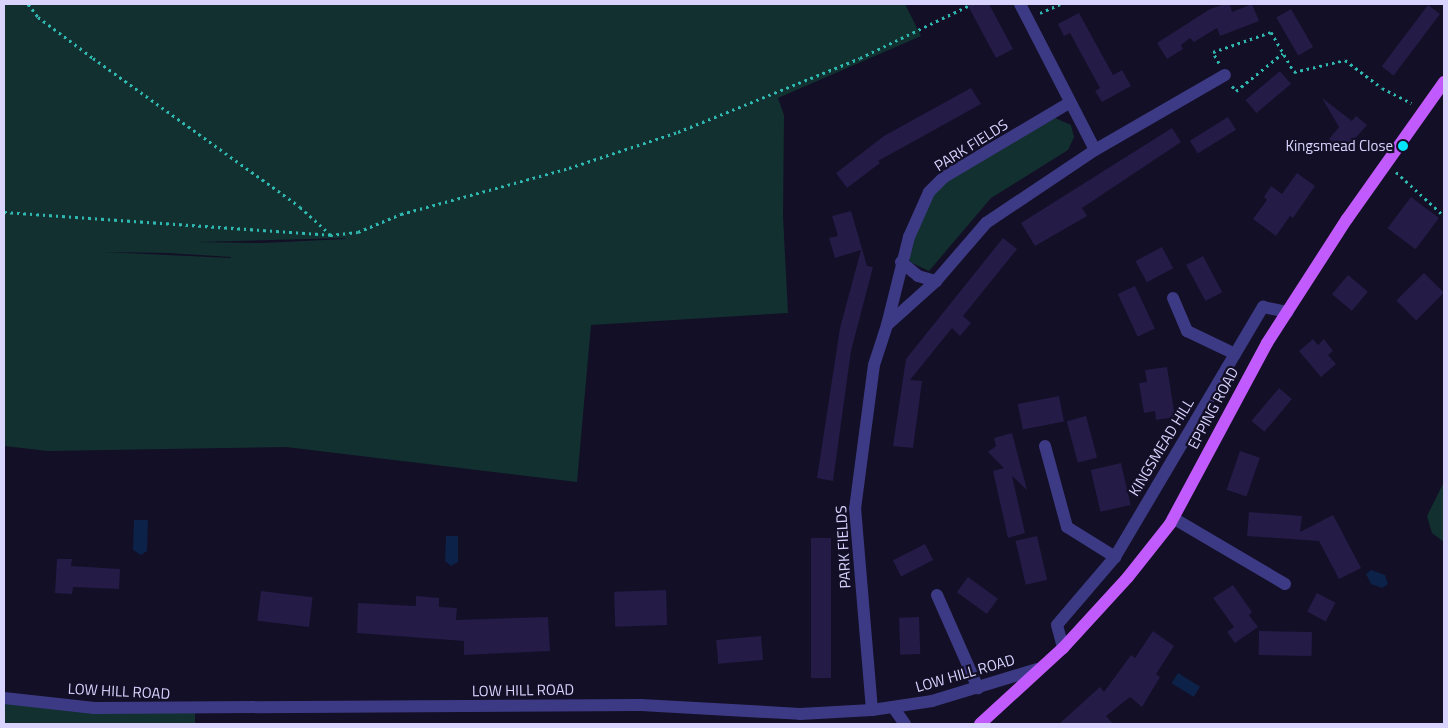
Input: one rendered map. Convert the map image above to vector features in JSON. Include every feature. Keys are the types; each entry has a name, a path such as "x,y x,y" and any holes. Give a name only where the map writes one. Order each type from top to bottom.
{"main road":[{"name":"EPPING ROAD","path":"980,724 1037,669 1062,648 1128,577 1173,518 1287,312 1422,109 1444,82"}],"street":[{"path":"1020,4 1069,103 1095,150"},
{"path":"887,325 936,281 986,223 1095,150 1226,75"},
{"name":"PARK FIELDS","path":"872,710 855,509 874,365 887,325 901,262 918,212 929,192 944,177 1069,103"},
{"path":"901,262 918,276 936,281"},
{"path":"1173,298 1187,331 1235,354"},
{"name":"KINGSMEAD HILL","path":"1062,648 1057,626 1114,557 1262,307 1287,312"},
{"path":"1045,446 1067,527 1114,557"},
{"path":"1173,518 1285,584"},
{"path":"937,595 978,688"},
{"name":"LOW HILL ROAD","path":"4,698 94,708 195,710 641,705 800,714 872,710 932,702 1037,669"},
{"path":"892,707 905,724"}],"path":[{"path":"28,4 38,17 300,207 330,235"},
{"path":"4,212 330,235 358,232 401,214 569,168 678,132 860,58 972,4"},
{"path":"1028,18 1060,4"},
{"path":"1283,53 1236,91 1213,52 1271,32 1294,72 1345,60 1382,88 1422,109"},
{"path":"1386,164 1444,216"}],"green space":[{"path":"4,4 905,4 921,36 778,98 784,115 783,216 788,313 591,325 577,482 286,447 48,451 4,446","holes":["345,238 262,243 197,242","104,252 168,253 231,258"]},
{"path":"1055,118 1071,125 1074,137 1068,150 991,198 929,271 910,262 909,237 929,192"},
{"path":"1444,482 1444,542 1432,533 1427,516"},
{"path":"4,698 195,710 195,724 4,724"}],"water":[{"path":"134,520 148,520 147,551 141,555 133,550"},
{"path":"446,536 458,536 458,562 451,566 445,561"},
{"path":"1371,570 1385,575 1388,584 1382,588 1371,584 1366,574"},
{"path":"1178,673 1200,687 1194,697 1172,683"}],"building":[{"path":"967,4 989,4 1013,49 996,58"},
{"path":"1230,4 1232,12 1252,4 1259,21 1220,36 1217,28 1194,42 1190,38 1181,45 1183,49 1167,59 1157,43 1210,9"},
{"path":"1428,5 1440,14 1394,76 1382,66"},
{"path":"1291,9 1313,47 1298,56 1276,18"},
{"path":"1079,13 1113,75 1122,70 1131,86 1102,102 1095,91 1100,88 1070,33 1064,36 1058,24"},
{"path":"1280,71 1291,84 1256,113 1246,100"},
{"path":"971,88 981,104 878,161 880,163 847,188 836,173 884,136"},
{"path":"1322,98 1352,121 1356,116 1367,125 1344,151 1329,139 1339,127"},
{"path":"1228,117 1236,130 1198,154 1190,141"},
{"path":"1172,128 1181,142 1082,208 1087,216 1035,246 1021,223"},
{"path":"1297,173 1315,186 1293,218 1290,216 1276,236 1253,219 1267,200 1264,197 1271,186 1282,194"},
{"path":"1411,197 1439,218 1415,249 1388,228"},
{"path":"851,211 867,266 873,267 851,351 833,481 817,478 840,328 861,250 835,258 829,238 838,236 832,216"},
{"path":"1003,238 1017,249 963,316 971,323 960,336 952,328 910,380 922,381 913,448 893,446 906,359"},
{"path":"1162,247 1173,268 1147,282 1136,261"},
{"path":"1203,256 1222,292 1205,301 1186,265"},
{"path":"1424,273 1444,293 1416,320 1396,301"},
{"path":"1348,275 1368,292 1352,311 1332,294"},
{"path":"1135,286 1155,329 1138,337 1118,294"},
{"path":"1313,339 1318,345 1324,339 1333,351 1328,355 1336,364 1321,377 1299,351"},
{"path":"1167,367 1175,417 1156,420 1155,411 1144,413 1139,383 1147,382 1145,370"},
{"path":"1279,388 1292,399 1264,432 1251,421"},
{"path":"1059,396 1064,422 1023,430 1018,404"},
{"path":"1086,416 1097,458 1078,463 1067,421"},
{"path":"1012,433 1027,490 1012,476 1025,533 1008,538 993,471 1004,468 988,452 996,446 994,438"},
{"path":"1240,451 1260,458 1247,497 1227,490"},
{"path":"1121,463 1131,505 1100,512 1091,470"},
{"path":"1249,512 1302,516 1300,532 1333,515 1361,568 1339,579 1319,541 1247,536"},
{"path":"1037,536 1047,580 1026,585 1016,541"},
{"path":"811,538 831,538 831,678 811,678"},
{"path":"925,544 933,560 901,576 893,560"},
{"path":"57,559 72,559 71,566 120,569 119,589 73,587 72,594 55,593"},
{"path":"968,577 998,599 987,614 957,592"},
{"path":"1233,585 1252,612 1249,615 1258,627 1235,643 1227,632 1234,627 1213,598"},
{"path":"666,590 667,625 615,627 614,592"},
{"path":"261,591 313,597 309,627 257,621"},
{"path":"1317,593 1336,603 1326,621 1307,612"},
{"path":"416,596 439,598 439,607 457,608 456,620 548,617 550,651 464,655 464,641 357,633 358,603 416,606"},
{"path":"919,617 920,654 900,655 899,618"},
{"path":"1153,631 1174,646 1156,674 1160,677 1142,707 1130,697 1106,716 1113,724 1059,724 1100,687 1104,692 1131,655 1135,658"},
{"path":"1259,631 1312,632 1312,656 1259,655"},
{"path":"761,636 763,660 718,664 716,640"}],"place":[{"name":"Kingsmead Close","path":"1403,146"}]}
